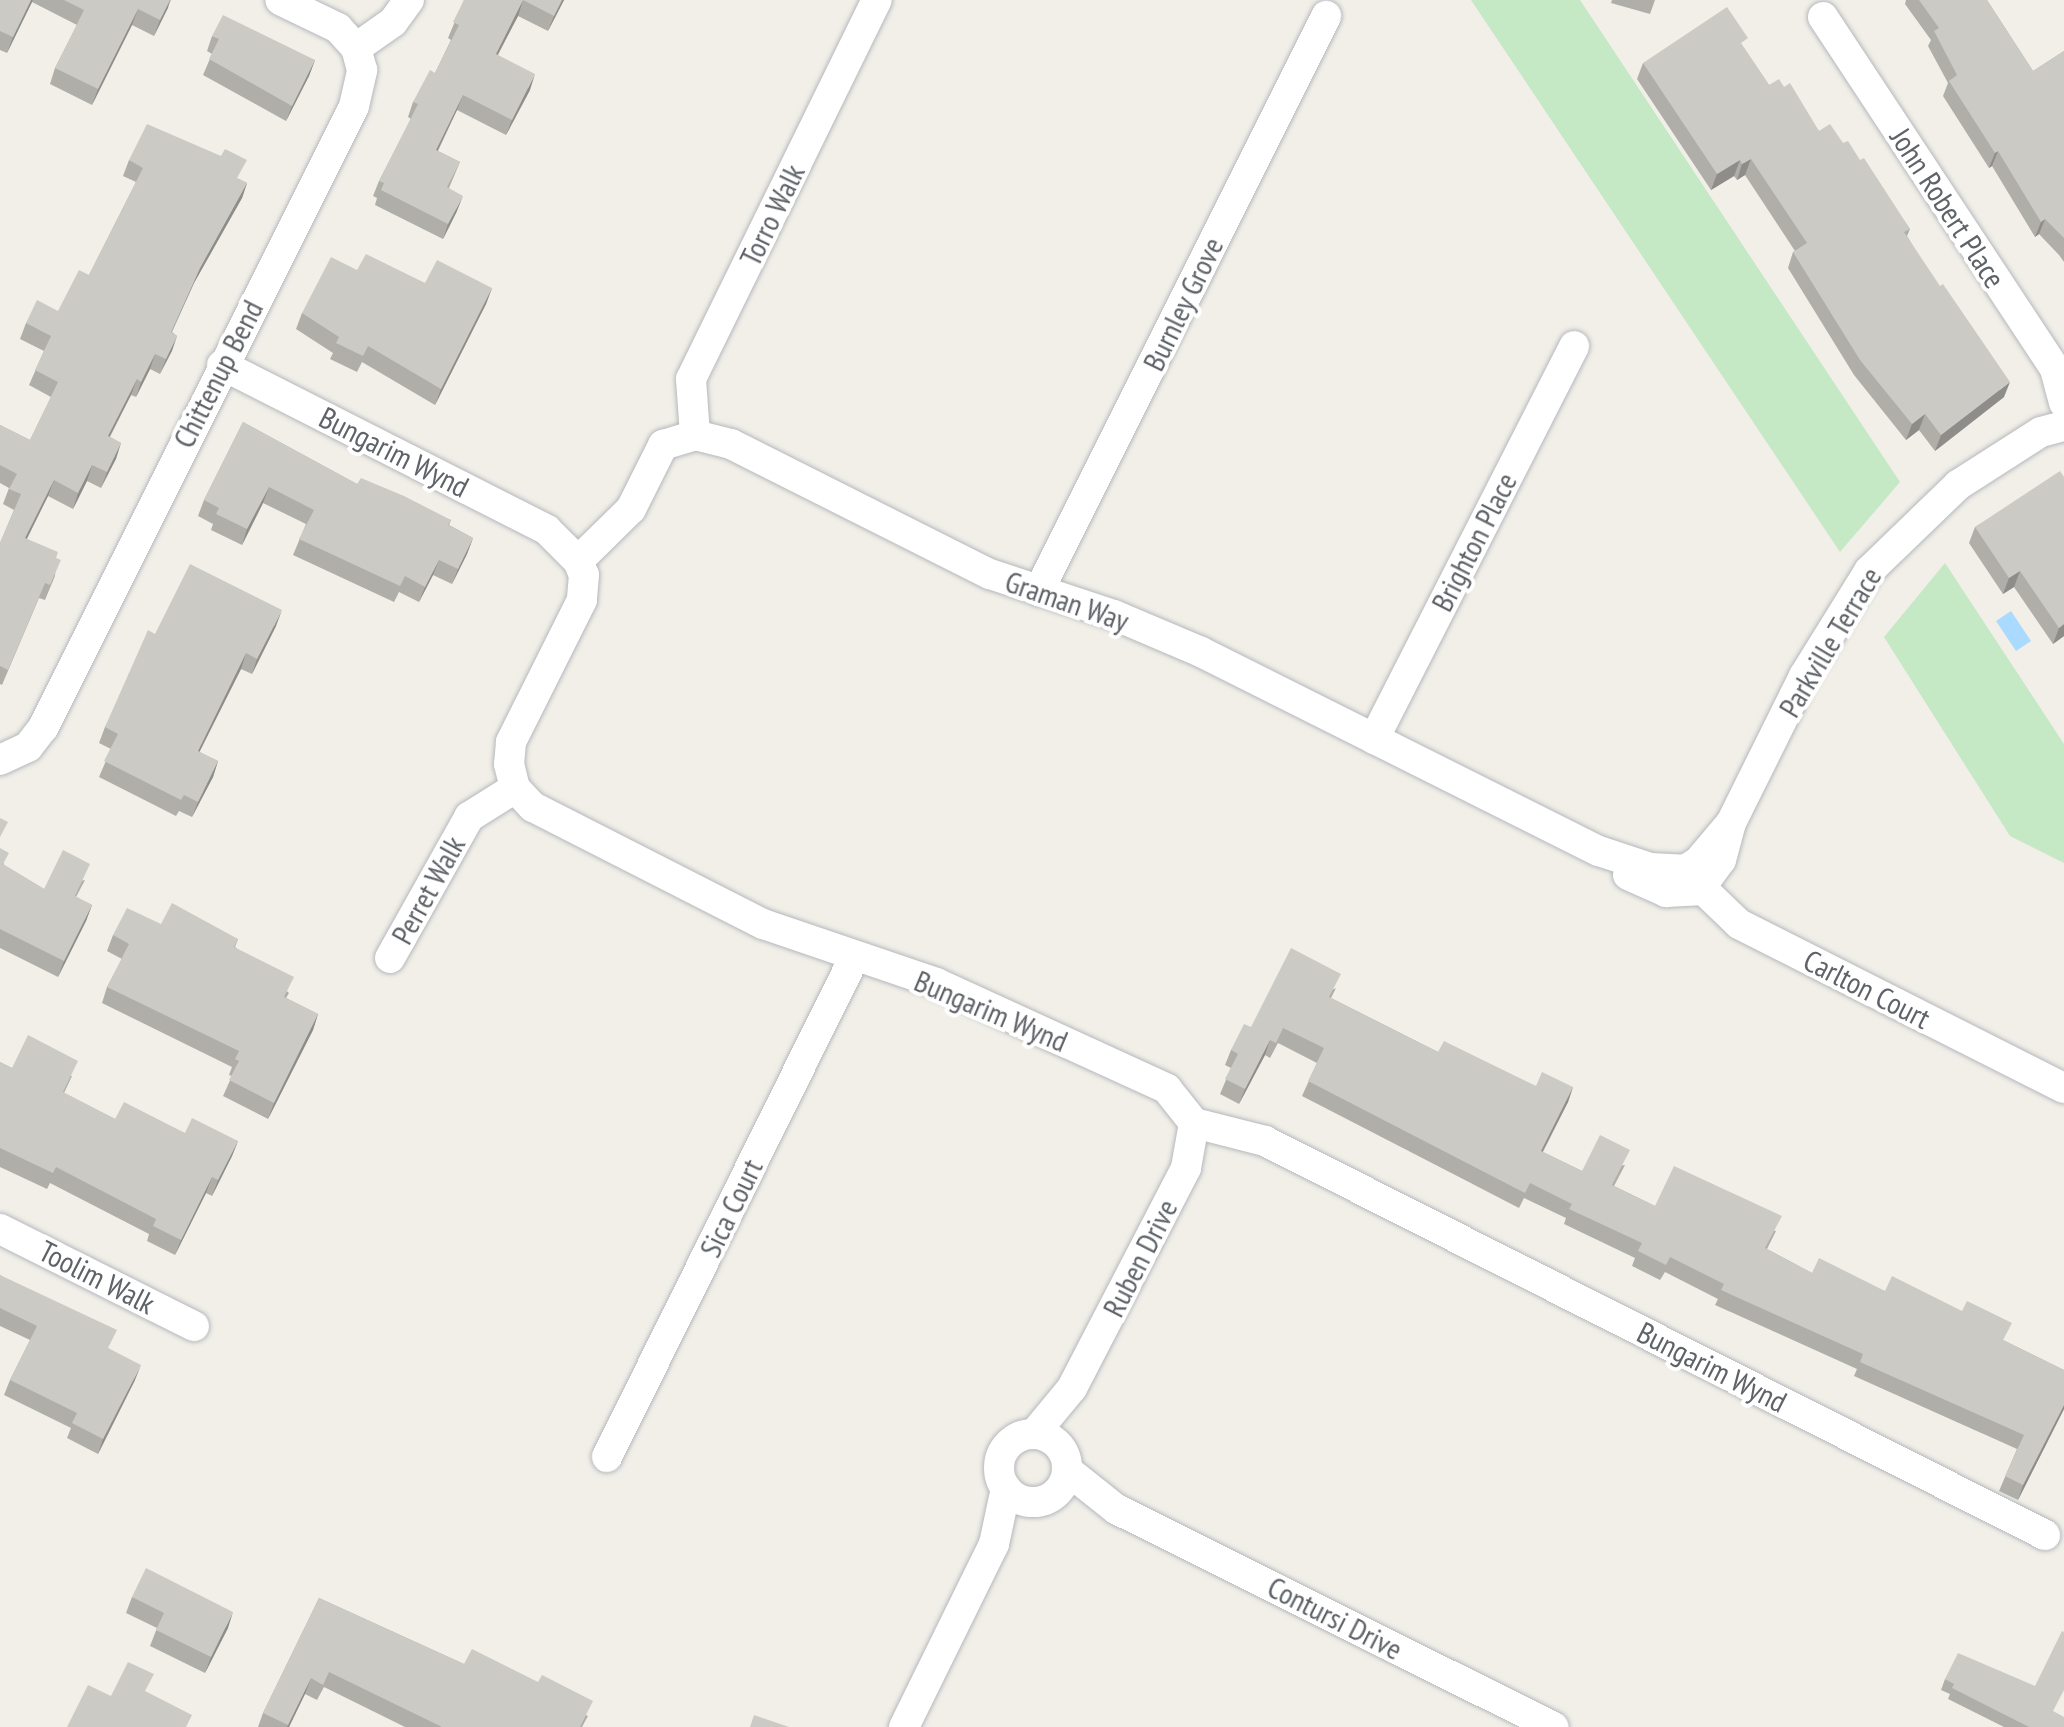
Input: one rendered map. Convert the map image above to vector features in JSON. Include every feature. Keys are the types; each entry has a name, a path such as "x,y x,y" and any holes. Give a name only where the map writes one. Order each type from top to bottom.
{"street":[{"path":"280,0 338,28 356,48 393,22 409,0"},
{"name":"Torro Walk","path":"696,435 691,379 877,0"},
{"name":"Burnley Grove","path":"1040,592 1326,16"},
{"name":"John Robert Place","path":"1823,17 2055,369 2064,402"},
{"name":"Chittenup Bend","path":"0,760 28,747 42,728 354,106 362,70 356,48"},
{"name":"Brighton Place","path":"1374,739 1574,346"},
{"name":"Bungarim Wynd","path":"222,365 547,530 578,561"},
{"name":"Parkville Terrace","path":"1692,880 1698,862 1731,823 1804,676 1869,571 1958,485 2041,432 2064,426"},
{"path":"515,788 509,764 511,742 582,600 584,575 578,561 630,508 663,444 696,435"},
{"name":"Graman Way","path":"696,435 731,444 990,574 1158,633 1598,851 1692,880"},
{"name":"Bungarim Wynd","path":"515,788 533,808 763,924 854,958 936,982 1167,1089 1194,1123 1265,1142 2045,1535"},
{"name":"Perret Walk","path":"390,958 469,817 515,788"},
{"name":"Carlton Court","path":"1692,880 1740,924 2064,1088"},
{"name":"Sica Court","path":"607,1457 854,958"},
{"name":"Ruben Drive","path":"904,1727 994,1544 1042,1473 1072,1388 1186,1168 1194,1123"},
{"name":"Toolim Walk","path":"0,1229 194,1326"},
{"name":"Contursi Drive","path":"1042,1473 1554,1727"}],"green space":[{"path":"1471,0 1580,0 1900,482 1840,552"},
{"path":"1945,563 2064,744 2064,863 2010,836 1884,637"}],"water":[{"path":"2011,611 2031,641 2016,651 1996,621"}],"building":[{"path":"0,0 31,0 13,37 0,31"},
{"path":"64,0 170,0 160,20 138,9 98,89 55,68 84,10"},
{"path":"464,0 523,0 496,54 535,74 512,120 463,95 436,150 460,162 447,187 463,196 448,224 381,190 384,183 379,181 418,104 413,102 430,70 435,73 459,25 453,22"},
{"path":"523,0 562,0 554,16"},
{"path":"1919,0 1987,0 2033,71 2064,51 2064,238 2045,219 2041,222 1949,81 1957,75 1934,31 1939,28"},
{"path":"1727,7 1748,38 1741,43 1769,85 1779,79 1784,87 1790,83 1819,131 1830,124 1860,160 1864,158 1910,229 1904,232 2010,382 1941,435 1925,414 1912,424 1860,360 1793,252 1807,243 1751,159 1742,164 1740,160 1717,174 1643,63"},
{"path":"223,15 315,60 292,106 209,59 219,39 212,36"},
{"path":"147,124 221,156 225,149 247,160 237,178 247,183 200,268 171,332 177,336 166,359 155,354 141,382 137,379 108,436 121,443 107,472 92,465 78,493 54,480 25,538 58,552 56,558 61,560 50,585 45,583 8,670 0,666 0,543 21,494 9,489 17,474 0,465 0,425 30,440 58,382 35,370 51,336 26,323 37,300 58,311 79,270 89,275 143,168 129,160"},
{"path":"366,254 425,283 437,260 492,288 441,389 368,346 363,356 336,343 339,337 302,313 331,257 357,270"},
{"path":"243,422 357,484 361,478 451,520 448,525 473,538 458,569 439,560 425,587 405,576 400,586 299,539 314,510 269,487 247,529 216,514 219,508 204,500"},
{"path":"2060,471 2064,477 2064,624 2059,628 2020,571 2009,578 1975,527"},
{"path":"190,564 282,610 257,659 246,653 198,751 218,761 198,802 184,795 181,800 104,761 118,734 105,727 148,630 155,634"},
{"path":"0,818 8,822 0,837"},
{"path":"0,848 9,853 3,864 44,889 63,850 90,864 75,896 92,905 64,961 0,929"},
{"path":"172,903 238,939 234,947 294,977 284,997 318,1014 274,1103 229,1080 239,1061 235,1059 239,1051 107,987 129,944 113,935 127,908 161,924"},
{"path":"1291,948 1341,974 1329,997 1438,1052 1444,1041 1536,1086 1542,1072 1573,1087 1541,1151 1582,1171 1600,1135 1630,1150 1612,1185 1655,1206 1674,1166 1782,1216 1765,1248 1812,1273 1819,1258 1885,1291 1892,1276 1962,1311 1967,1301 2012,1323 2003,1340 2064,1370 2064,1405 2023,1485 2005,1476 2024,1435 1860,1362 1863,1354 1721,1290 1724,1284 1670,1257 1666,1265 1638,1251 1642,1243 1569,1209 1572,1204 1530,1183 1525,1193 1308,1081 1324,1048 1283,1028 1276,1043 1270,1040 1245,1089 1225,1079 1238,1054 1231,1050 1244,1024 1251,1027"},
{"path":"28,1035 78,1061 63,1092 115,1119 124,1102 185,1133 192,1118 238,1141 218,1180 212,1177 181,1240 153,1226 156,1219 56,1167 53,1173 0,1148 0,1062 12,1068"},
{"path":"0,1275 117,1330 108,1348 141,1365 103,1439 72,1423 77,1413 10,1380 37,1326 0,1308"},
{"path":"146,1568 233,1612 211,1657 156,1630 164,1613 132,1597"},
{"path":"319,1598 464,1664 472,1649 538,1682 542,1675 593,1701 580,1727 442,1727 329,1672 323,1685 311,1678 288,1725 263,1713"},
{"path":"2062,1631 2064,1690 2053,1711 2064,1717 2064,1727 2029,1727 1952,1688 1954,1684 1945,1679 1958,1653 2035,1686"},
{"path":"128,1662 154,1674 145,1691 192,1715 186,1727 67,1727 88,1685 111,1696"},
{"path":"754,1715 789,1727 750,1727"}]}
